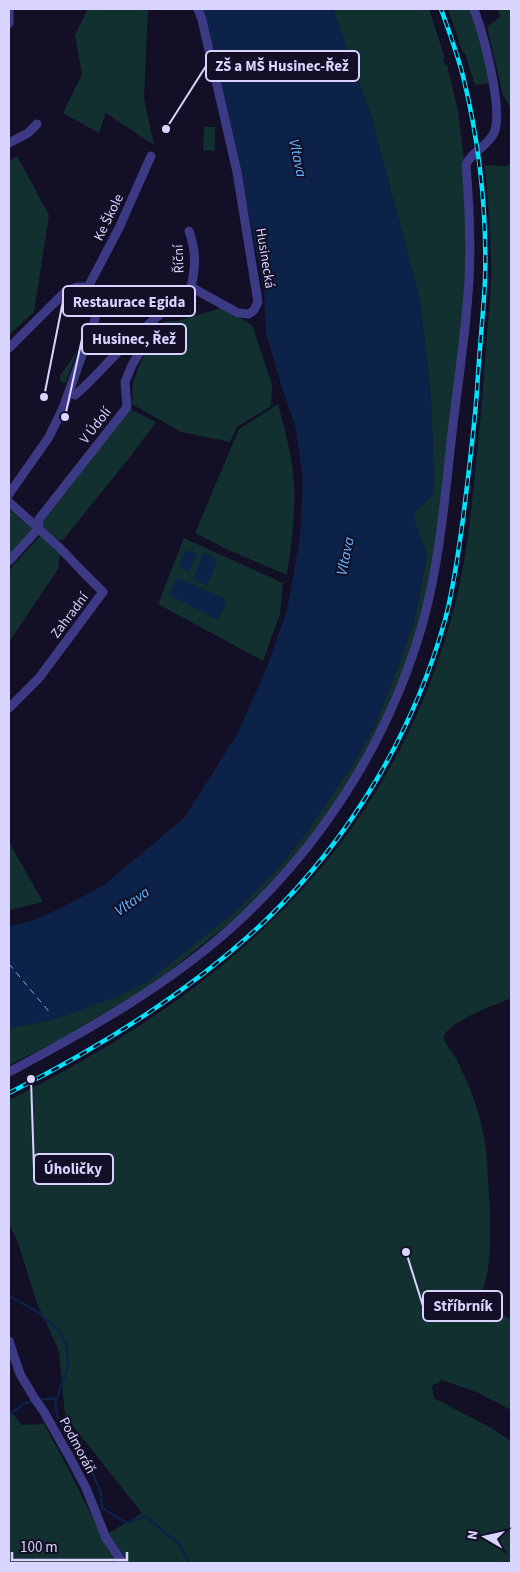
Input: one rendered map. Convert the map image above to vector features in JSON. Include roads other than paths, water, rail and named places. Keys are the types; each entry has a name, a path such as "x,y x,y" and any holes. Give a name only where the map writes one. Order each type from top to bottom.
{"street":[{"path":"9,9 9,22"},
{"name":"Husinecká","path":"191,287 238,313 250,314 258,302 237,172 198,9"},
{"path":"9,1072 74,1038 141,996 195,957 240,920 272,888 309,845 333,813 371,750 404,681 431,588 440,541 469,278 466,165 468,160 487,144 494,134 496,124 497,113 492,76 480,25 474,9"},
{"path":"9,142 28,133 37,124"},
{"name":"Ke Škole","path":"87,289 119,228 152,156"},
{"name":"Říční","path":"189,231 194,247 194,271 191,287"},
{"path":"9,348 62,294 74,287 87,289 95,298 96,315 63,408 49,437 9,494"},
{"path":"69,393 75,395 142,329 191,287"},
{"name":"V Údolí","path":"38,529 39,519 127,407 125,382 132,365 147,340 142,329"},
{"name":"Zahradní","path":"9,502 60,548 104,592 39,678 9,708"},
{"path":"9,561 38,529"},
{"name":"Podmoráň","path":"9,1340 20,1374 45,1413 81,1479 106,1538 123,1563"}],"water":[{"name":"Vltava","path":"200,9 333,9 371,116 420,300 431,398 434,481 433,494 415,513 415,523 427,555 414,622 375,725 353,764 303,837 279,867 237,910 149,981 114,998 52,1020 9,1028 9,926 31,921 61,908 104,885 184,818 236,736 266,670 287,610 300,538 303,478 295,425 266,333 264,288 230,122"},
{"path":"185,550 197,554 188,572 179,567"},
{"path":"203,553 218,559 207,585 193,579"},
{"path":"175,579 181,579 225,599 226,603 218,620 169,595"}],"waterway":[{"path":"9,1296 38,1312 59,1331 67,1347 68,1367 55,1404 59,1421 94,1476 101,1493 102,1508 127,1523 145,1516 179,1544 189,1563"},
{"path":"38,1400 57,1398"},
{"path":"9,1415 25,1403 33,1401"}],"railway":[{"path":"9,1093 77,1057 143,1016 206,971 265,921 296,889 351,820 396,744 432,662 445,620 456,570 474,422 485,281 485,230 478,152 461,67 441,9"}],"place":[{"name":"ZŠ a MŠ Husinec-Řež","path":"166,129"},
{"name":"Restaurace Egida","path":"44,397"},
{"name":"Husinec, Řež","path":"65,417"},
{"name":"Úholičky","path":"31,1079"},
{"name":"Stříbrník","path":"406,1252"}]}
